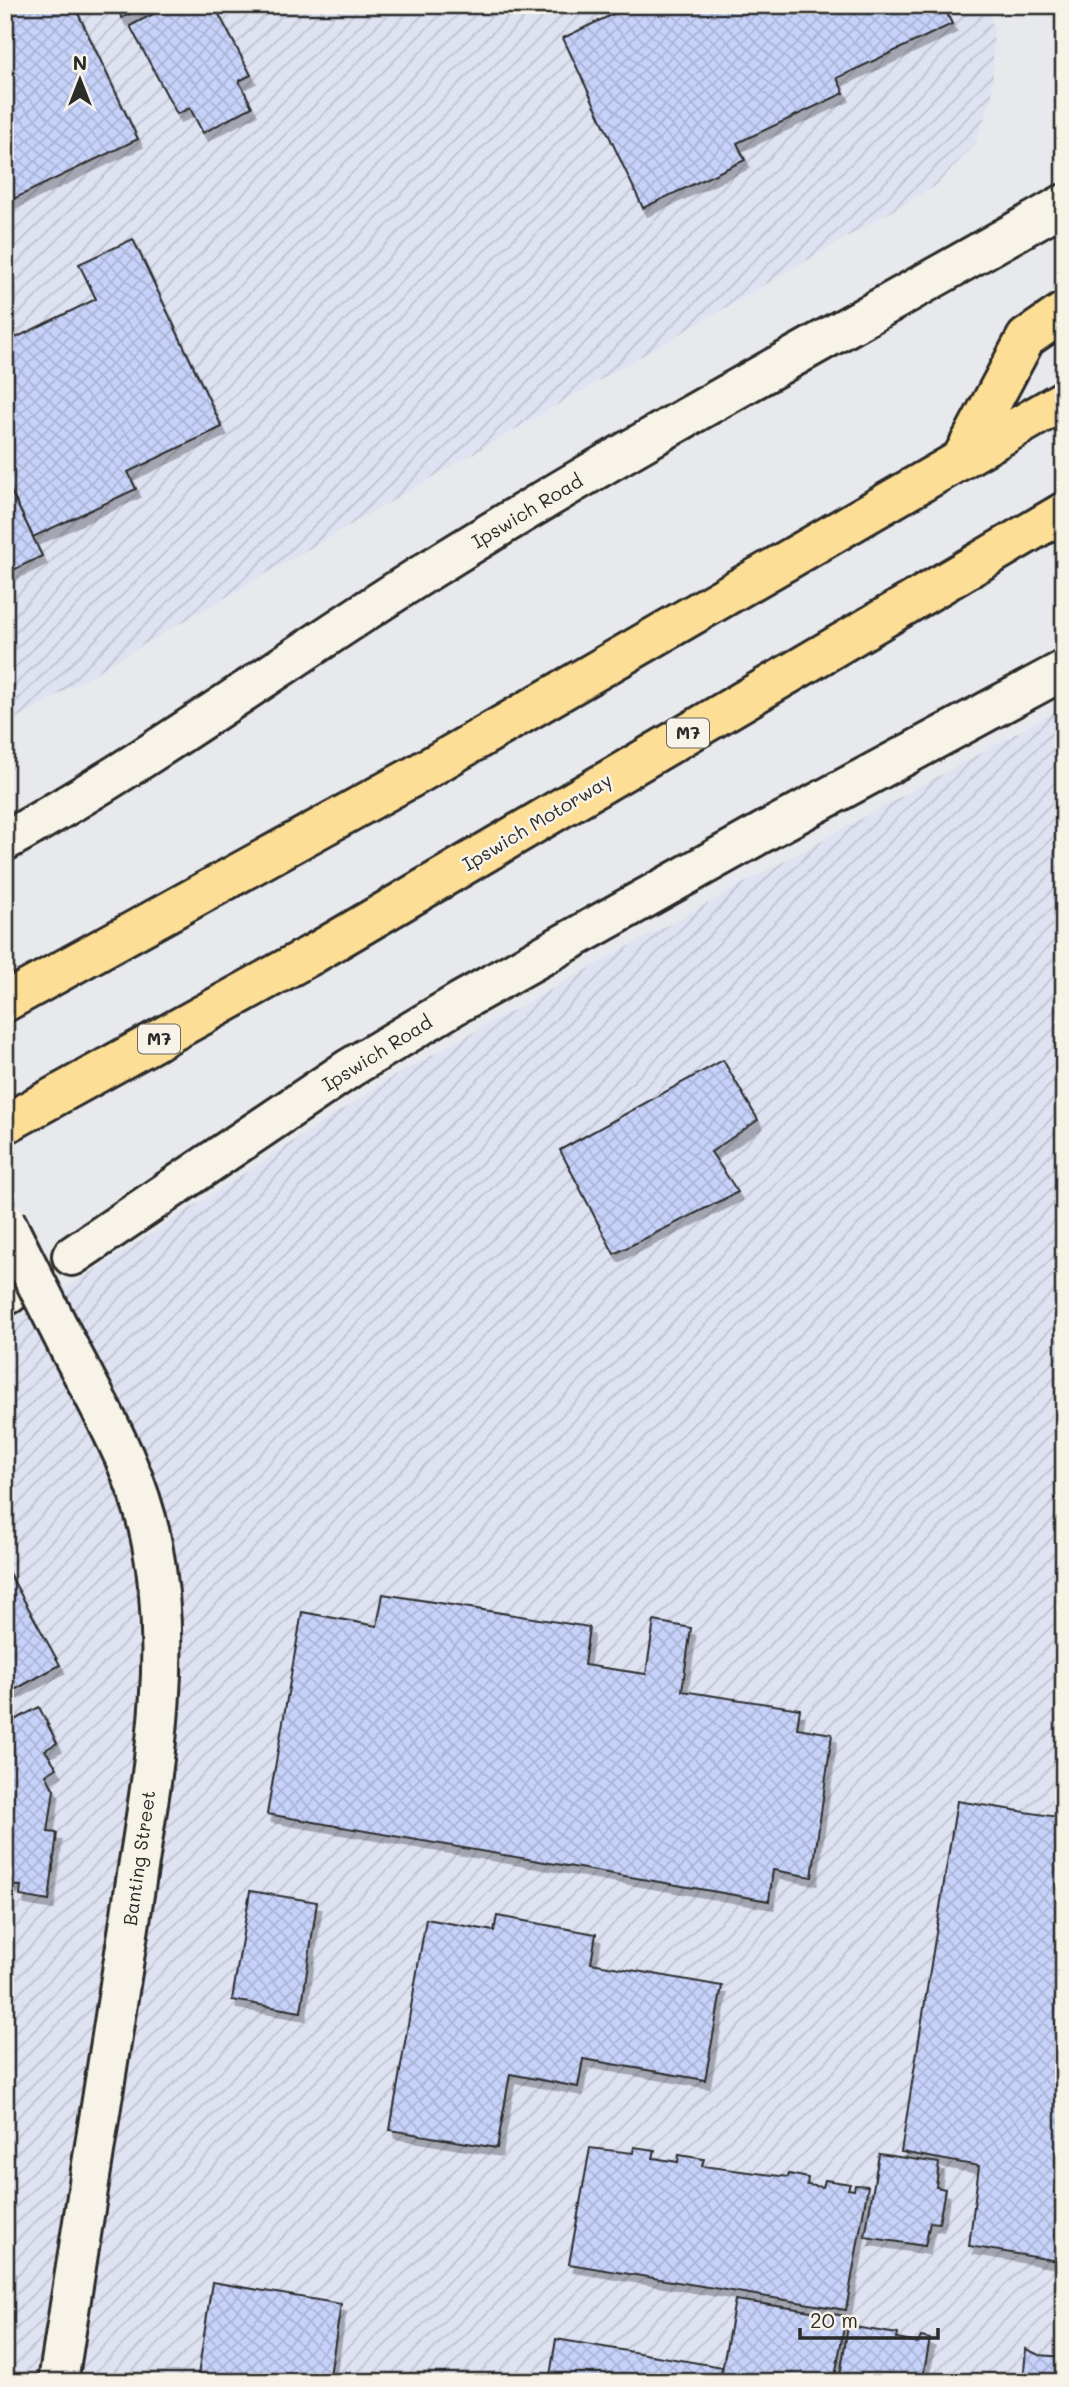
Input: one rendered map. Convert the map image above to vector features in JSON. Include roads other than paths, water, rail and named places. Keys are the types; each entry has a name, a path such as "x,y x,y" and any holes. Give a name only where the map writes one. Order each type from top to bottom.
{"highway":[{"path":"962,458 1026,338 1064,312"},
{"path":"5,1002 418,774 1064,400"},
{"name":"Ipswich Motorway","path":"5,1124 313,954 1064,512"}],"street":[{"name":"Ipswich Road","path":"5,841 57,812 193,726 346,622 531,508 1064,204"},
{"name":"Ipswich Road","path":"72,1256 350,1068 449,1008 767,830 1064,670"},
{"name":"Banting Street","path":"5,1222 113,1433 138,1490 152,1544 160,1612 162,1667 159,1726 58,2382"}]}
